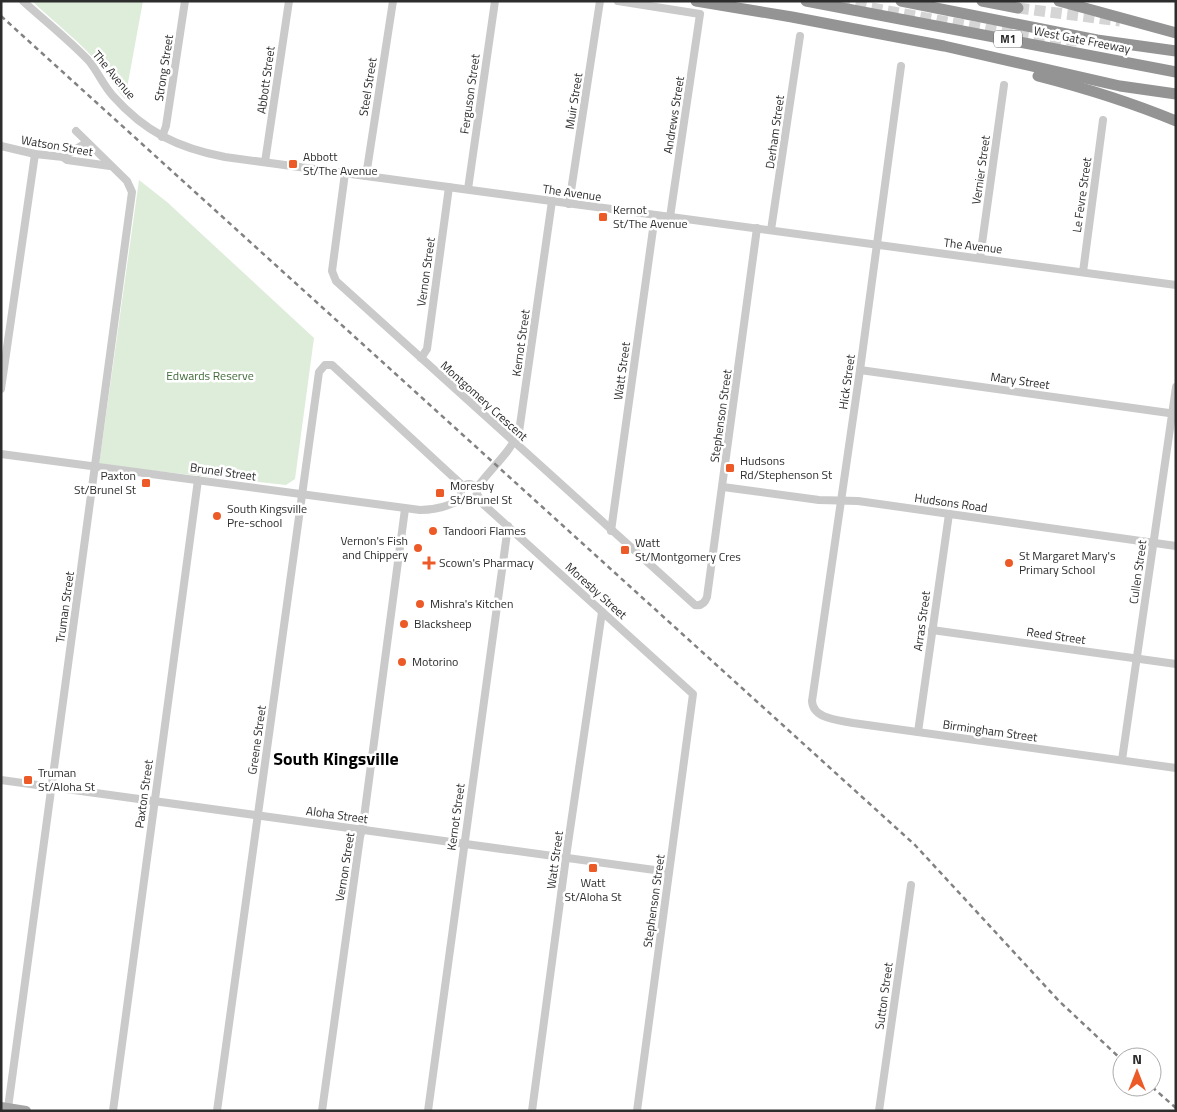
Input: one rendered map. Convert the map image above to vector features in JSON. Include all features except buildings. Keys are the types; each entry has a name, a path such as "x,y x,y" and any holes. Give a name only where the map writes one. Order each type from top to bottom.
{"highway":[{"name":"M1","path":"696,1 944,46 1120,86 1176,94"},
{"name":"West Gate Freeway","path":"806,1 1176,72"},
{"name":"M1","path":"901,1 1079,37 1176,51"},
{"path":"982,1 1018,8"},
{"path":"1059,1 1176,33"},
{"path":"1080,8 1176,25"},
{"path":"864,31 1092,90 1176,121"}],"main road":[{"path":"5,1108 26,1111"}],"street":[{"name":"The Avenue","path":"24,1 88,61 113,96 143,124 162,137 192,150 225,157 1176,285"},
{"name":"Strong Street","path":"162,137 166,126 185,1"},
{"name":"Abbott Street","path":"265,162 289,1"},
{"name":"Steel Street","path":"366,176 393,1"},
{"name":"Ferguson Street","path":"468,189 495,1"},
{"name":"Muir Street","path":"569,204 600,1"},
{"name":"Andrews Street","path":"618,1 700,14 670,217"},
{"name":"Derham Street","path":"771,230 800,36"},
{"name":"Hick Street","path":"812,701 860,370 901,66"},
{"name":"Vernier Street","path":"980,258 1004,84"},
{"name":"Le Fevre Street","path":"1083,272 1103,120"},
{"name":"Truman Street","path":"5,1108 52,787 132,192 127,182 76,132"},
{"path":"63,157 86,143"},
{"name":"Watson Street","path":"1,146 34,154 63,157 67,160 110,166"},
{"path":"1,389 34,154"},
{"name":"Montgomery Crescent","path":"345,173 332,271 336,281 692,604 702,605"},
{"name":"Vernon Street","path":"421,358 427,349 449,187"},
{"name":"Kernot Street","path":"474,491 514,444 522,421 552,201"},
{"name":"Watt Street","path":"611,531 655,215"},
{"name":"Stephenson Street","path":"702,605 707,597 757,228"},
{"name":"Greene Street","path":"217,1111 319,372 325,365 332,365 462,492"},
{"name":"Mary Street","path":"860,370 1174,414"},
{"name":"Cullen Street","path":"1122,760 1153,542 1174,414 1176,387"},
{"name":"Brunel Street","path":"1,454 405,509 420,510 452,504 462,492"},
{"name":"Paxton Street","path":"113,1111 198,480"},
{"path":"467,484 474,491 468,500 462,492 467,484"},
{"name":"Hudsons Road","path":"723,487 818,500 858,501 1176,546"},
{"name":"Moresby Street","path":"474,491 483,504 693,694"},
{"name":"Vernon Street","path":"322,1111 405,509"},
{"name":"Arras Street","path":"918,732 949,514"},
{"name":"Kernot Street","path":"428,1111 508,526"},
{"name":"Watt Street","path":"532,1111 566,857 602,612"},
{"name":"Reed Street","path":"932,630 1176,664"},
{"name":"Stephenson Street","path":"637,1111 693,694"},
{"name":"Birmingham Street","path":"812,701 814,710 822,716 836,720 1176,768"},
{"name":"Aloha Street","path":"1,780 669,872"},
{"name":"Sutton Street","path":"879,1111 911,885"}],"green space":[{"path":"32,1 143,1 125,99 94,59"},
{"name":"Edwards Reserve","path":"139,180 167,202 314,338 295,479 286,485 99,465"}],"tunnel":[{"path":"839,2 1008,33 1077,41"},
{"path":"1018,8 1120,21"}],"railway":[{"path":"1,16 915,845 1059,1001 1112,1051"},
{"path":"1162,1096 1176,1108"}],"place":[{"name":"Abbott St/The Avenue","path":"293,164"},
{"name":"Kernot St/The Avenue","path":"603,217"},
{"name":"Hudsons Rd/Stephenson St","path":"730,468"},
{"name":"Paxton St/Brunel St","path":"146,483"},
{"name":"Moresby St/Brunel St","path":"440,493"},
{"name":"South Kingsville Pre-school","path":"217,516"},
{"name":"Tandoori Flames","path":"433,531"},
{"name":"Vernon's Fish and Chippery","path":"418,548"},
{"name":"Watt St/Montgomery Cres","path":"625,550"},
{"name":"Scown's Pharmacy","path":"429,563"},
{"name":"St Margaret Mary's Primary School","path":"1009,563"},
{"name":"Mishra's Kitchen","path":"420,604"},
{"name":"Blacksheep","path":"404,624"},
{"name":"Motorino","path":"402,662"},
{"name":"Truman St/Aloha St","path":"28,780"},
{"name":"Watt St/Aloha St","path":"593,868"}],"district":[{"name":"South Kingsville","path":"336,759"}]}
